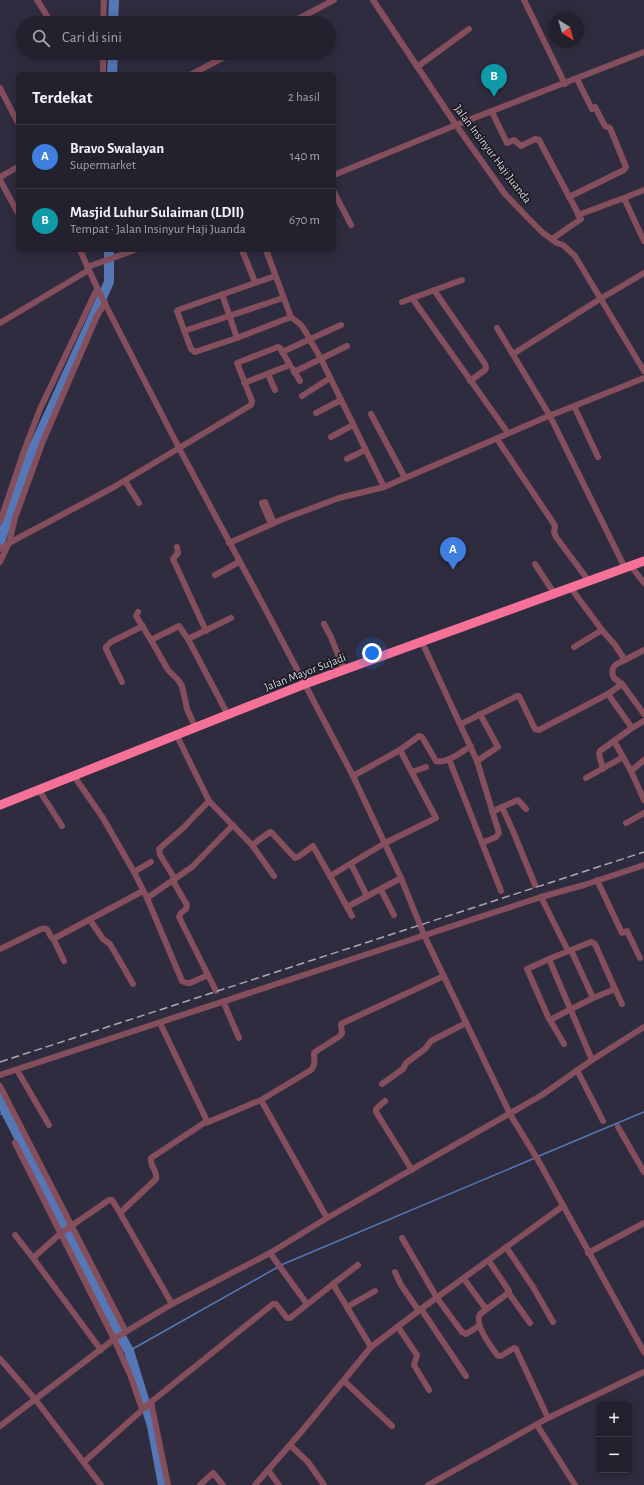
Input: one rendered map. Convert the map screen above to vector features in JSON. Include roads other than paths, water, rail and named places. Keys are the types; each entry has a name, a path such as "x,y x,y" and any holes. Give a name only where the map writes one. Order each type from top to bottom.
{"highway":[{"name":"Jalan Mayor Sujadi","path":"0,805 305,684 588,580 644,561"}],"street":[{"path":"37,0 47,16"},
{"path":"104,0 104,16"},
{"path":"303,16 334,0"},
{"path":"524,0 565,84"},
{"name":"Jalan Insinyur Haji Juanda","path":"376,1 417,67 505,194 527,217 552,239 563,245 575,256 644,371"},
{"path":"417,67 469,29"},
{"path":"336,174 456,125 644,54"},
{"path":"103,60 103,72"},
{"path":"196,72 219,60"},
{"path":"569,197 624,170 626,167 610,128 605,127 595,107 592,109 577,79"},
{"path":"0,88 16,119"},
{"path":"11,109 16,107"},
{"path":"492,112 507,143 514,140 521,146 534,139 539,140 581,219 552,239"},
{"path":"16,168 0,179 16,209"},
{"path":"578,214 644,190"},
{"path":"336,196 351,225"},
{"path":"624,198 644,241"},
{"path":"81,252 104,302 179,448 353,776 401,878 424,935 510,1114 644,1352"},
{"path":"0,323 88,268 130,252"},
{"path":"243,252 255,282"},
{"path":"267,252 291,317 300,324 321,359 384,487"},
{"path":"513,354 644,273"},
{"path":"276,276 177,310 184,331 191,349 195,352 237,338 291,317"},
{"path":"402,302 462,280"},
{"path":"0,522 40,409 98,290"},
{"path":"434,290 486,364 485,370 470,381"},
{"path":"222,294 237,338"},
{"path":"184,331 283,298"},
{"path":"412,298 508,433"},
{"path":"0,562 43,441 104,302"},
{"path":"282,352 341,325"},
{"path":"497,328 550,416 628,567 644,583"},
{"path":"294,372 348,346"},
{"path":"0,549 125,481 251,405 252,402 238,362 278,347 300,382"},
{"path":"244,382 290,365"},
{"path":"268,374 274,390"},
{"path":"302,396 330,378"},
{"path":"229,543 339,498 384,487 508,433 644,378"},
{"path":"316,413 341,400"},
{"path":"574,406 598,457"},
{"path":"371,414 405,478"},
{"path":"331,437 353,425"},
{"path":"497,439 554,524 554,532 556,537 588,580"},
{"path":"347,459 365,450"},
{"path":"125,481 139,503"},
{"path":"178,547 179,551 173,559 206,631"},
{"path":"215,575 239,562"},
{"path":"535,564 554,593"},
{"path":"570,587 602,630 615,644 625,660"},
{"path":"138,612 136,616 168,670 182,686 187,708 196,728"},
{"path":"188,639 231,618"},
{"path":"324,624 331,637 344,670"},
{"path":"122,682 106,647 111,642 142,626"},
{"path":"151,640 179,626 188,639 228,715"},
{"path":"574,647 602,630"},
{"path":"422,642 477,761 499,835 482,843"},
{"path":"644,650 614,665 612,669 614,678 622,684 644,714"},
{"path":"460,724 519,696 535,729 540,730 608,694 622,684"},
{"path":"608,694 632,728"},
{"path":"477,761 498,747 480,714"},
{"path":"603,768 600,751 644,721"},
{"path":"177,736 209,801 252,845 274,876"},
{"path":"353,776 400,750 419,736 422,737 436,762 441,762 448,759 470,746"},
{"path":"614,741 631,771 644,800"},
{"path":"330,876 385,843 436,818 400,750"},
{"path":"586,778 623,757"},
{"path":"448,759 501,891"},
{"path":"631,771 644,760"},
{"path":"412,772 426,767"},
{"path":"74,776 103,818 134,872 147,898 182,981 187,983 208,975"},
{"path":"39,790 62,826"},
{"path":"492,812 518,800 526,809"},
{"path":"209,801 183,828 159,849 160,855 187,905 186,909 180,916 216,992"},
{"path":"502,807 535,885"},
{"path":"626,823 644,813"},
{"path":"147,898 174,880 205,854 233,825"},
{"path":"252,845 270,832 295,858 313,846 352,916"},
{"path":"134,872 151,862"},
{"path":"351,864 367,896"},
{"path":"0,1075 424,935 644,865"},
{"path":"347,907 401,878"},
{"path":"597,880 620,934 627,931 640,958"},
{"path":"53,938 90,920 143,890"},
{"path":"381,890 394,915"},
{"path":"541,897 569,948 593,998"},
{"path":"90,920 103,939 110,944 133,984"},
{"path":"0,949 45,928 53,938 64,961"},
{"path":"564,1044 549,1019 526,970 528,968 569,948 594,942 622,1004"},
{"path":"549,959 592,1060"},
{"path":"120,1213 156,1179 157,1175 150,1161 151,1158 206,1123 260,1100 311,1070 315,1062 314,1053 342,1034 341,1024 344,1022 444,976"},
{"path":"550,1020 593,998 615,989"},
{"path":"223,1001 239,1038"},
{"path":"160,1023 206,1119 206,1123"},
{"path":"382,1084 403,1069 406,1063 425,1049 431,1041 466,1023"},
{"path":"0,1426 119,1336 172,1304 270,1253 327,1218 542,1096 577,1070 644,1027"},
{"path":"17,1070 50,1125"},
{"path":"577,1070 603,1121"},
{"path":"0,1086 70,1227 119,1336 131,1377 143,1409"},
{"path":"260,1100 327,1218"},
{"path":"384,1101 376,1109 376,1112 412,1170"},
{"path":"618,1127 644,1172"},
{"path":"15,1143 61,1234 119,1336"},
{"path":"33,1258 70,1227 109,1200 112,1200 172,1304"},
{"path":"255,1485 344,1381 371,1347 563,1206"},
{"path":"588,1253 644,1223"},
{"path":"15,1234 101,1350"},
{"path":"402,1238 437,1298 464,1334 480,1326"},
{"path":"506,1247 533,1287 553,1322"},
{"path":"270,1253 307,1304"},
{"path":"488,1261 530,1323"},
{"path":"84,1462 151,1402 273,1304 276,1304 287,1318 290,1318 358,1265"},
{"path":"395,1272 401,1285 466,1376"},
{"path":"464,1279 486,1309"},
{"path":"333,1284 371,1347"},
{"path":"346,1306 375,1291"},
{"path":"508,1292 480,1314 478,1318 480,1326 498,1356 501,1356 514,1348 516,1349 548,1418"},
{"path":"398,1327 417,1355 414,1365 429,1390"},
{"path":"0,1360 35,1400 101,1485"},
{"path":"428,1485 439,1483 548,1418 644,1372"},
{"path":"344,1381 392,1426"},
{"path":"151,1402 168,1485"},
{"path":"537,1425 575,1485"},
{"path":"290,1445 308,1462 324,1485"},
{"path":"268,1470 279,1485"},
{"path":"200,1485 213,1474 223,1485"}],"waterway":[{"path":"113,16 114,0"},
{"path":"112,72 113,60"},
{"path":"0,542 28,460 109,282 109,252"},
{"path":"0,1097 6,1112 129,1351 152,1426 163,1485"},
{"path":"0,1114 6,1112"},
{"path":"539,1156 644,1112"},
{"path":"281,1265 535,1158"},
{"path":"129,1351 278,1267"}],"railway":[{"path":"0,1062 644,852"}],"place":[{"name":"Masjid Luhur Sulaiman (LDII)","path":"494,97"},
{"name":"Bravo Swalayan","path":"453,570"}]}
